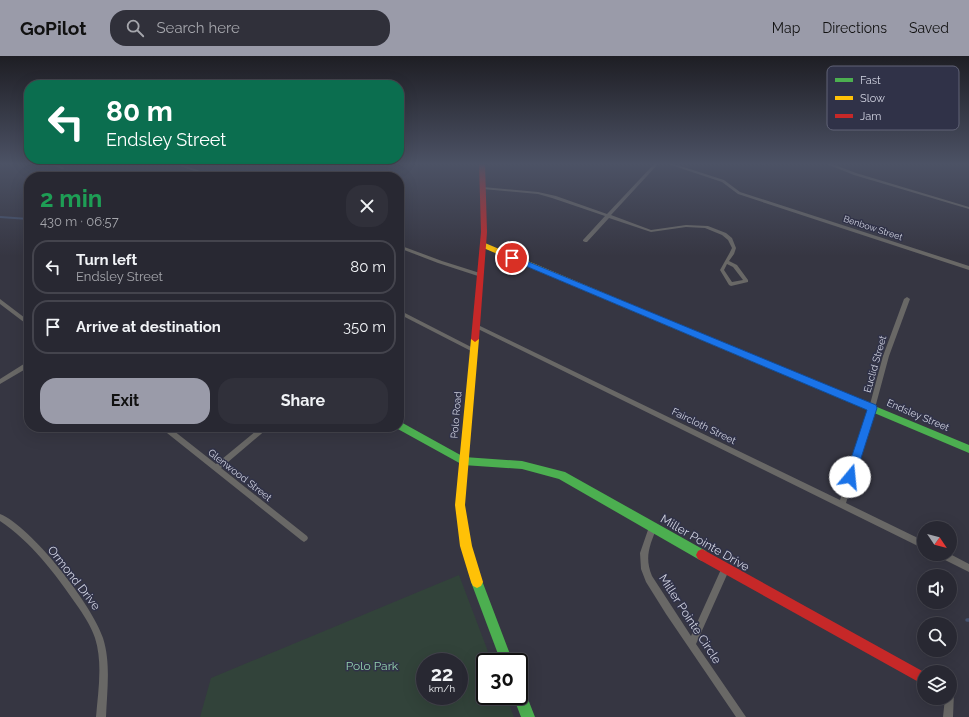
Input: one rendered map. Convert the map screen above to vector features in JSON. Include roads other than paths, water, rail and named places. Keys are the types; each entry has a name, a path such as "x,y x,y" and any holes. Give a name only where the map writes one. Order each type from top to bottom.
{"street":[{"name":"Polo Road","path":"483,194 484,222 481,275 460,505 464,542 486,608 504,653"},
{"path":"541,194 651,231 686,226 711,228 724,234 732,243 734,250 722,270 731,284 746,282 735,266 727,262"},
{"path":"585,241 629,194"},
{"name":"Benbow Street","path":"742,194 969,268"},
{"path":"922,194 969,208"},
{"name":"Endsley Street","path":"483,246 969,448"},
{"path":"404,248 440,262 481,275"},
{"name":"Euclid Street","path":"842,504 872,408 886,356 907,299"},
{"path":"0,301 24,320"},
{"path":"404,316 473,350"},
{"name":"Faircloth Street","path":"476,326 917,542"},
{"path":"0,382 24,367"},
{"path":"404,428 463,461"},
{"name":"Glenwood Street","path":"170,432 304,538"},
{"path":"216,468 260,432"},
{"name":"Miller Pointe Drive","path":"463,461 522,465 561,475 917,675"},
{"name":"Ormond Drive","path":"0,518 16,528 40,552 86,609 94,623 99,639 102,663 101,717"},
{"name":"Miller Pointe Circle","path":"652,527 644,553 645,569 649,579 741,717"},
{"path":"956,561 969,568"},
{"path":"692,644 726,568"},
{"path":"523,705 528,717"},
{"path":"948,717 949,705"}],"waterway":[{"path":"0,217 24,219"}],"park label":[{"name":"Polo Park","path":"372,666"}]}
